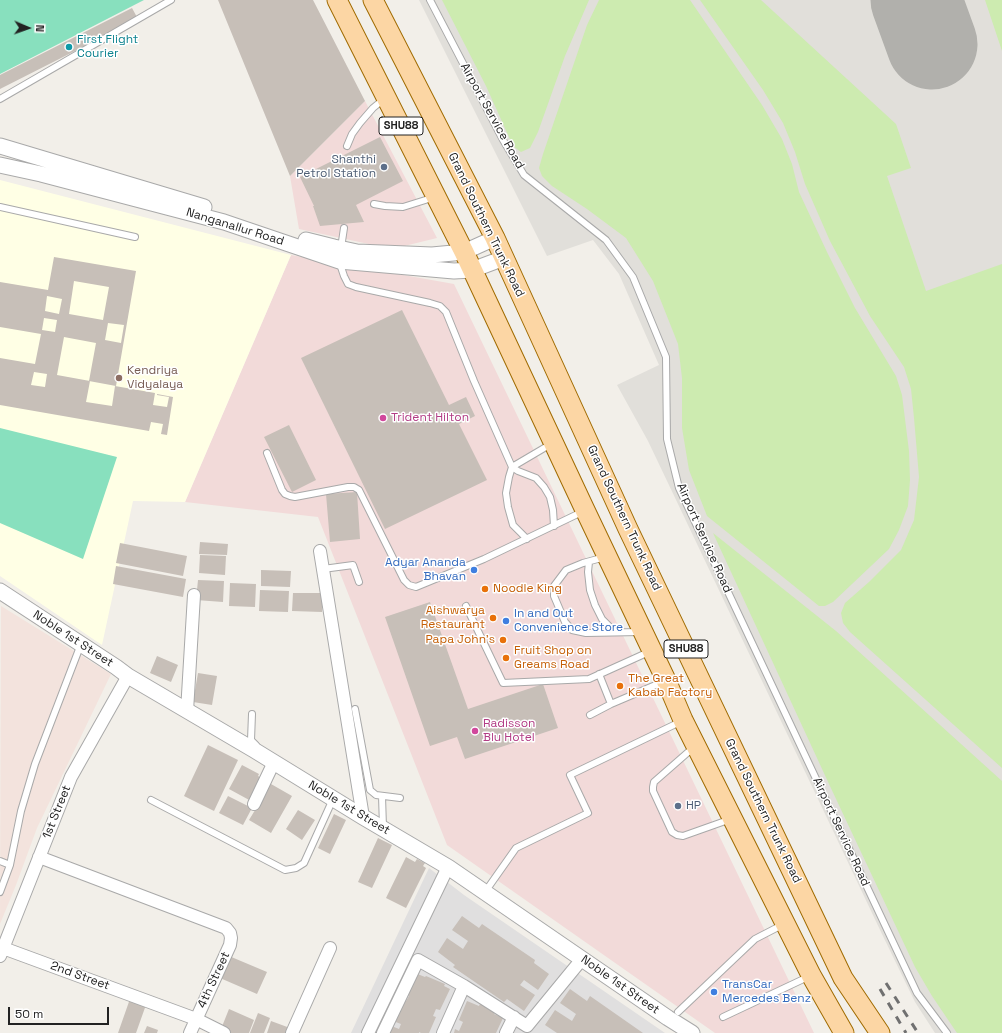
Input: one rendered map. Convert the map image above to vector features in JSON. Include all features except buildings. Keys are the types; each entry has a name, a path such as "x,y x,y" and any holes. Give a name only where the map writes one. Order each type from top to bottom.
{"main road":[{"name":"SHU88","path":"337,0 464,252 644,632 683,720 811,975 844,1033"},
{"name":"Grand Southern Trunk Road","path":"373,0 495,238 628,529 843,978 880,1033"},
{"path":"822,995 843,978"}],"street":[{"name":"Nanganallur Road","path":"0,146 199,211"},
{"name":"Nanganallur Road","path":"0,165 199,211 219,211 340,255 454,271 472,270 504,258"},
{"name":"Nanganallur Road","path":"340,255 357,252 432,256 464,252 495,238"},
{"path":"320,551 363,817"},
{"name":"Noble 1st Street","path":"0,592 128,676 187,711 258,748 274,762 448,867 692,1033"},
{"path":"187,711 194,594"},
{"name":"1st Street","path":"2,952 71,776 128,676"},
{"path":"254,804 274,762"},
{"name":"4th Street","path":"39,857 226,928 232,938 230,945 190,1033"},
{"path":"368,1033 448,867"},
{"path":"292,1033 330,948"},
{"name":"2nd Street","path":"2,952 196,1019 224,1033"},
{"path":"383,1033 418,960 514,1017 530,1030 582,959"},
{"path":"443,1033 464,986"},
{"path":"506,1033 514,1017"}],"lane":[{"path":"0,99 171,0"},
{"name":"Airport Service Road","path":"430,0 503,140 524,175 606,240 632,277 666,357 667,440 679,488 917,993 947,1033"},
{"path":"347,146 352,134 360,123 373,108 386,97"},
{"path":"374,204 385,206 403,206 437,197"},
{"path":"0,207 135,237"},
{"path":"344,228 340,255 344,276 348,284 356,287 430,302 440,306 446,312 474,382 512,467 536,478 544,487 550,497 554,526"},
{"path":"527,539 513,525 508,507 506,494 512,467 553,442"},
{"path":"267,453 285,494 295,497 348,487 354,487 359,490 404,580 409,585 416,587 484,559 585,510"},
{"path":"608,557 566,570 554,586 554,596 565,622 572,630 586,634 644,632"},
{"path":"589,562 588,572 590,590 595,605 602,619 614,630 620,633"},
{"path":"323,569 353,565 359,582"},
{"path":"466,606 504,683 589,679 652,650"},
{"path":"0,892 10,866 21,811 35,764 81,644"},
{"path":"599,674 611,704"},
{"path":"590,715 611,704 666,680"},
{"path":"355,709 370,790 376,795 400,798"},
{"path":"252,714 251,740 258,748"},
{"path":"484,892 516,848 588,813 570,776 683,720"},
{"path":"696,745 654,782 653,791 672,832 683,836 733,819"},
{"path":"382,796 383,829"},
{"path":"151,800 285,870 296,868 304,863 334,799"},
{"path":"0,861 10,866"},
{"path":"678,1012 754,939 785,923"},
{"path":"723,1017 811,975"}],"shaded area":[{"path":"419,0 1002,0 1002,1033 935,1033 915,1002 648,441 617,385 659,365 619,274 593,240 547,256"},
{"name":"Shanthi Petrol Station","path":"365,101 437,238 392,249 299,229 290,176"},
{"name":"Kendriya Vidyalaya","path":"0,180 291,255 185,502 133,501 102,645 0,576"},
{"path":"291,255 454,284 814,1033 715,1033 447,845 318,517 185,502"},
{"path":"1,606 111,674 37,828 0,924"},
{"path":"429,868 464,895 665,1033 351,1033"}],"green space":[{"path":"0,0 144,0 0,74"},
{"path":"442,0 589,0 565,56 538,132 530,148 521,152 513,146 486,86"},
{"path":"599,0 690,0 762,105 782,139 792,164 799,192 827,252 855,308 896,376 902,395 909,451 910,480 908,506 899,530 889,549 833,602 825,606 819,606 707,516 689,470 682,428 682,378 678,344 653,281 626,238 587,209 552,186 542,176 539,168 587,25"},
{"path":"700,0 761,0 896,124 911,168 887,176 926,291 1002,264 1002,768 850,632 843,623 841,613 845,603 869,582 901,550 914,520 919,477 911,389 904,367 870,316 830,241 805,184 795,152 783,123 763,90"},
{"path":"985,0 1002,0 1002,51"},
{"path":"0,428 117,457 83,559 0,523"},
{"path":"713,533 836,631 1002,781 1002,1033 957,1033 932,996 915,967"}],"runway":[{"path":"916,0 932,44"}],"railway":[{"path":"886,983 918,1033"},
{"path":"880,989 906,1033"}],"place":[{"name":"First Flight Courier","path":"69,47"},
{"name":"Shanthi Petrol Station","path":"384,167"},
{"name":"Kendriya Vidyalaya","path":"119,378"},
{"name":"Trident Hilton","path":"383,418"},
{"name":"Adyar Ananda Bhavan","path":"474,570"},
{"name":"Noodle King","path":"485,589"},
{"name":"Aishwarya Restaurant","path":"493,618"},
{"name":"In and Out Convenience Store","path":"506,621"},
{"name":"Papa John's","path":"503,640"},
{"name":"Fruit Shop on Greams Road","path":"506,658"},
{"name":"The Great Kabab Factory","path":"620,686"},
{"name":"Radisson Blu Hotel","path":"475,731"},
{"name":"HP","path":"678,806"},
{"name":"TransCar Mercedes Benz","path":"714,992"}]}
